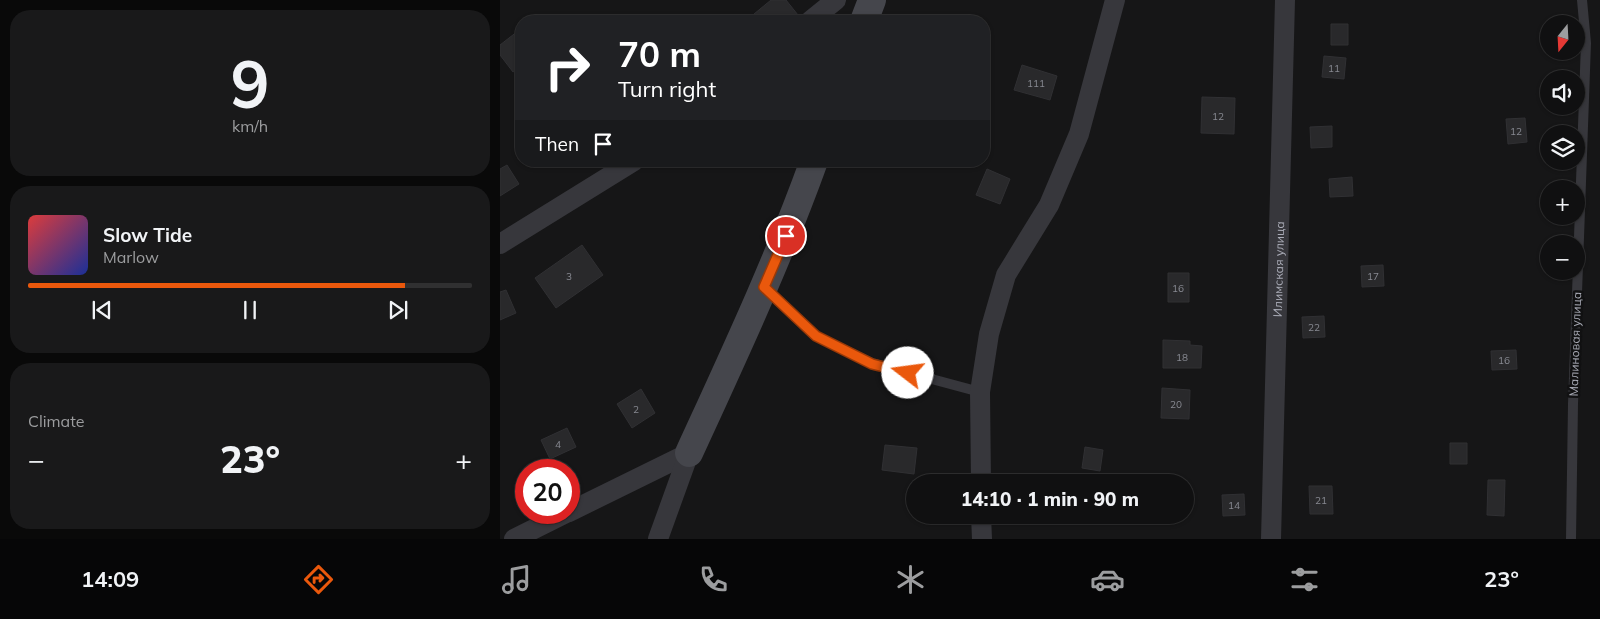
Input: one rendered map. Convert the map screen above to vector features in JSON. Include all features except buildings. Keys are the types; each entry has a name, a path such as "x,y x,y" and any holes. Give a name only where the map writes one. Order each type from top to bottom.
{"street":[{"path":"817,15 836,0"},
{"path":"866,15 872,0"},
{"path":"981,474 980,392 989,334 1006,275 1049,205 1079,134 1115,0"},
{"name":"Илимская улица","path":"1271,539 1285,0"},
{"path":"500,244 624,167"},
{"path":"658,539 689,453 764,287 800,202 812,167"},
{"path":"580,506 689,453"},
{"path":"514,539 544,524"},
{"path":"981,524 982,539"}],"lane":[{"name":"Малиновая улица","path":"1570,539 1586,43 1582,0"},
{"path":"764,287 816,336 872,364 980,392"}],"route":[{"path":"786,236 764,287 816,336 872,364 908,373"}]}
